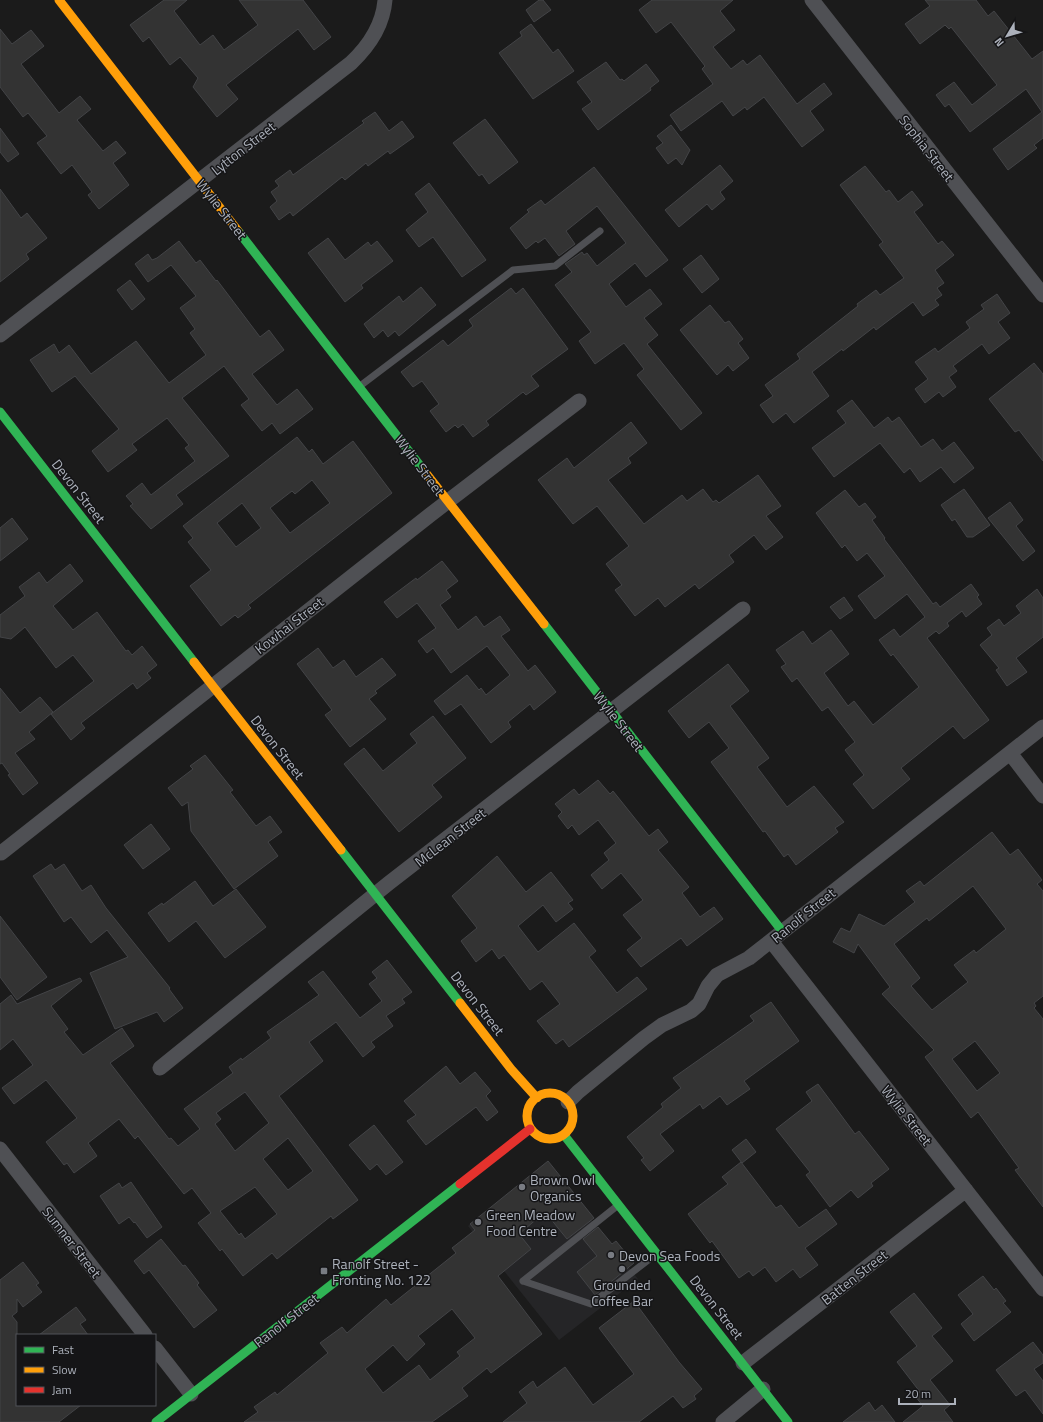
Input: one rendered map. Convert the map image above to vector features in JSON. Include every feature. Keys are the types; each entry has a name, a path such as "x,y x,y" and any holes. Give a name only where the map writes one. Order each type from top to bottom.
{"street":[{"name":"Wylie Street","path":"59,0 611,711 776,936 966,1190 1043,1289"},
{"name":"Lytton Street","path":"0,335 351,63 362,53 373,37 380,21 385,0"},
{"name":"Sophia Street","path":"812,0 1043,295"},
{"name":"Kowhai Street","path":"1,853 447,501 579,401"},
{"name":"Devon Street","path":"0,412 511,1069 537,1098"},
{"name":"McLean Street","path":"160,1068 376,894 743,609"},
{"name":"Ranolf Street","path":"568,1102 578,1092 644,1038 662,1025 691,1011 699,1004 708,986 717,975 749,958 1043,727"},
{"path":"1010,753 1043,796"},
{"path":"547,1094 555,1094 568,1102 573,1116 569,1130 564,1135 556,1139 543,1138 530,1129 527,1112 529,1106 537,1098 547,1094"},
{"name":"Ranolf Street","path":"156,1422 530,1129"},
{"name":"Devon Street","path":"564,1135 788,1422"},
{"name":"Sumner Street","path":"0,1149 144,1334"},
{"name":"Batten Street","path":"743,1363 966,1190"},
{"path":"156,1349 191,1394"},
{"path":"722,1422 763,1389"}],"lane":[{"path":"360,386 512,270 555,266 600,231"},
{"path":"619,1205 523,1281 590,1304 657,1253"}],"shaded area":[{"path":"548,1165 638,1279 559,1340 468,1226"}],"building":[{"path":"164,0 187,0 174,11 200,45 213,35 224,50 258,25 239,0 303,0 331,37 314,50 298,29 226,85 238,99 217,117 193,87 198,78 180,57 170,65 149,37 143,42 130,25"},
{"path":"539,0 543,0 551,10 534,22 526,10"},
{"path":"652,0 733,0 720,11 735,30 713,47 731,69 743,60 747,65 760,55 797,104 824,83 832,94 810,111 824,130 802,147 764,97 747,110 745,107 733,116 722,101 681,131 670,115 713,84 702,69 705,66 671,22 656,33 639,10"},
{"path":"925,0 976,0 988,16 994,11 1032,59 1043,51 1043,138 1034,145 1037,148 1008,170 993,149 1042,112 1026,89 970,132 949,104 945,107 936,95 954,82 972,105 997,85 951,27 949,29 945,25 920,44 905,24 930,6"},
{"path":"531,24 553,53 558,49 574,71 533,99 499,53 522,36 520,32"},
{"path":"0,29 12,44 31,30 44,46 21,64 59,113 80,96 91,109 77,120 103,151 116,141 126,153 113,163 129,185 99,209 88,195 92,192 72,165 61,174 37,143 47,136 28,113 23,117 0,87"},
{"path":"606,62 620,80 622,79 624,81 646,64 659,81 650,88 651,90 598,130 582,109 592,102 577,82"},
{"path":"375,112 389,131 402,121 414,137 390,154 388,151 368,166 366,163 345,180 342,177 293,216 290,212 279,220 270,207 277,201 271,192 279,186 275,181 290,170 293,175 364,123 362,121"},
{"path":"485,119 518,162 489,184 482,174 479,176 453,143"},
{"path":"671,125 690,150 682,165 676,158 668,164 656,148 663,143 657,136"},
{"path":"0,128 19,154 8,162 0,152"},
{"path":"720,165 733,181 720,192 725,199 712,210 707,204 679,227 665,210"},
{"path":"865,166 886,192 889,190 898,202 912,191 923,205 914,212 938,244 942,241 954,255 935,270 944,283 937,288 942,295 935,300 939,305 923,316 913,302 876,330 874,327 843,351 842,349 812,372 829,396 794,423 786,413 773,423 760,405 773,396 765,385 800,359 797,354 858,306 857,304 876,290 880,295 904,278 879,245 883,242 840,185"},
{"path":"594,167 668,260 646,277 635,263 609,284 626,307 650,289 662,304 644,318 658,335 647,344 702,413 681,430 637,375 644,369 624,343 595,364 579,341 591,332 555,285 572,272 565,264 582,252 584,255 587,253 597,266 626,243 597,206 566,231 575,244 559,256 545,238 538,243 536,241 526,249 510,228 529,212 527,210 541,200 545,205"},
{"path":"429,183 486,260 462,277 433,237 419,247 406,230 428,212 415,194"},
{"path":"0,189 21,218 27,213 47,238 26,254 29,259 0,282"},
{"path":"328,238 345,260 368,242 371,246 377,241 393,261 361,285 363,288 345,302 308,253"},
{"path":"179,241 196,263 200,260 216,281 217,280 260,337 269,330 284,350 252,374 277,405 297,389 313,409 280,434 272,423 262,431 241,405 249,399 224,366 182,398 229,456 176,495 183,504 151,529 130,506 133,504 126,496 142,483 151,495 195,461 185,448 189,445 167,418 132,444 137,450 108,472 92,451 119,429 75,376 52,392 30,360 54,344 59,353 69,345 91,374 136,341 169,383 206,355 190,333 195,329 180,308 196,296 171,265 148,282 135,264 148,254 152,260 157,258"},
{"path":"701,255 719,279 702,293 683,269"},
{"path":"130,280 145,299 132,310 117,290"},
{"path":"421,287 436,305 399,336 395,331 388,337 383,330 374,338 364,324 399,296 403,302"},
{"path":"511,288 516,294 523,288 568,349 531,376 539,386 526,395 523,392 486,421 489,425 473,437 463,424 458,428 455,425 446,432 430,411 439,404 422,381 413,387 401,372 443,340 448,346 473,326 469,320"},
{"path":"997,294 1010,313 998,322 1010,338 989,354 982,344 953,366 957,371 949,377 956,387 943,397 939,392 925,403 915,389 928,379 915,362 935,348 938,352 970,328 966,322 984,309 981,305"},
{"path":"710,305 725,323 729,321 743,339 738,343 749,358 733,371 728,365 717,375 680,330"},
{"path":"1034,363 1043,374 1043,461 1019,430 1015,432 989,399"},
{"path":"852,400 874,428 888,417 892,422 899,417 921,447 933,439 942,451 954,442 974,468 954,483 941,467 920,482 910,468 904,473 880,443 834,477 812,448 846,423 837,411"},
{"path":"631,422 647,443 628,458 631,463 608,480 644,524 682,495 687,501 703,489 713,502 716,500 719,503 758,475 781,506 766,516 783,537 766,550 754,535 729,555 734,562 699,589 695,584 665,607 658,598 635,616 615,590 622,585 606,564 629,546 597,506 573,524 538,480 567,458 574,468"},
{"path":"297,437 309,452 312,449 323,464 353,441 392,493 248,605 251,608 238,618 235,615 221,626 190,586 211,570 188,542 193,538 183,526","holes":["312,480 330,503 290,533 270,508 292,491 295,494","242,503 261,528 236,547 217,523"]},
{"path":"964,489 990,525 973,537 967,537 955,519 952,521 941,505"},
{"path":"845,490 859,507 865,503 876,517 872,520 885,538 884,539 933,604 936,602 940,607 971,584 979,595 977,597 982,604 966,617 962,611 947,623 949,626 939,634 936,631 927,638 989,720 964,739 953,726 901,768 910,779 873,809 853,784 864,775 845,750 855,742 828,707 822,711 797,678 792,682 781,667 786,664 776,650 803,631 812,644 831,630 849,654 824,673 848,706 854,701 873,725 919,687 893,654 891,656 879,640 894,629 900,637 925,617 907,594 875,619 858,596 885,576 867,553 857,561 845,545 842,548 816,513"},
{"path":"1010,502 1023,520 1016,526 1035,551 1023,561 988,518"},
{"path":"12,518 28,539 0,561 0,528"},
{"path":"442,561 458,581 446,590 451,597 440,605 458,630 476,616 484,627 500,616 510,630 501,636 528,671 535,665 556,692 534,710 530,704 508,722 511,727 491,743 461,704 445,715 434,701 467,675 479,690 481,688 486,695 510,675 487,646 451,673 433,648 427,653 418,641 436,628 417,603 397,618 384,602"},
{"path":"70,564 83,581 53,606 73,630 97,612 126,651 128,650 132,655 142,646 157,665 147,673 151,678 137,689 133,683 81,723 85,728 71,740 51,714 94,681 73,655 56,668 25,627 11,639 0,637 0,615 25,596 19,587 39,572 47,583"},
{"path":"1037,589 1043,598 1043,637 1016,658 1027,672 1007,686 996,670 999,668 980,645 992,635 987,628 999,619 1004,626 1021,613 1016,606"},
{"path":"844,597 853,610 840,619 830,607"},
{"path":"318,648 333,668 344,660 356,677 382,658 396,675 375,691 377,693 369,699 386,719 350,747 325,715 332,710 297,664"},
{"path":"728,664 749,691 730,706 769,758 757,767 787,807 814,786 844,822 835,828 838,832 796,865 788,854 784,857 765,831 763,832 711,762 729,748 709,722 689,738 668,711"},
{"path":"0,688 20,713 40,697 53,712 29,732 35,739 15,753 38,783 23,795 8,775 10,774 2,763 0,764"},
{"path":"433,716 466,758 432,785 442,797 399,832 344,764 364,748 383,771 417,743 410,734"},
{"path":"205,755 233,790 230,792 256,826 270,816 282,832 268,842 278,856 234,889 191,831 188,802 182,806 168,788 193,769 190,766"},
{"path":"598,780 610,794 613,791 649,836 658,829 668,842 658,850 689,887 682,893 700,917 714,907 723,919 687,946 681,938 641,967 627,950 642,938 623,915 643,900 621,873 602,889 591,875 609,860 604,853 616,843 598,820 579,835 572,825 568,829 558,816 562,812 555,804 574,789 579,795"},
{"path":"151,824 170,849 143,869 124,845"},
{"path":"992,832 1010,855 1018,849 1042,880 1037,884 1043,891 1043,996 1034,1003 1036,1006 1034,1008 1043,1019 1043,1207 1015,1170 1019,1168 978,1112 971,1118 925,1057 934,1050 882,994 890,987 858,944 854,953 833,942 841,928 850,932 859,914 884,926 915,902 906,891 920,881 924,886","holes":["973,886 1006,929 976,953 974,950 954,965 968,982 932,1010 911,986 920,978 894,944 927,918 929,921","975,1041 1000,1073 977,1091 952,1059"]},
{"path":"497,856 526,892 551,872 573,900 568,903 573,909 556,922 543,905 518,926 538,952 574,923 596,951 589,957 617,993 637,977 647,989 569,1047 563,1039 556,1044 537,1021 560,1004 542,981 530,990 504,955 499,959 492,949 476,962 461,941 477,928 452,896"},
{"path":"51,864 55,870 64,864 82,891 91,885 106,908 170,988 169,989 183,1008 164,1022 157,1012 115,1029 90,973 128,957 107,930 91,943 71,917 64,922 33,876"},
{"path":"195,881 213,906 236,889 266,927 225,958 196,921 169,942 148,913 162,903 163,905"},
{"path":"0,916 47,977 17,1000 0,977"},
{"path":"387,960 412,992 402,999 405,1003 386,1016 393,1026 371,1042 375,1047 363,1057 336,1022 309,1042 323,1061 279,1096 358,1200 333,1219 331,1216 277,1259 272,1253 243,1276 222,1249 220,1251 198,1223 211,1213 192,1188 184,1194 138,1136 135,1139 119,1119 88,1143 97,1156 74,1173 67,1163 64,1165 46,1142 77,1118 46,1080 14,1104 2,1088 33,1065 13,1039 0,1050 0,1004 11,995 17,1004 80,978 82,981 51,1006 68,1029 64,1032 83,1055 122,1028 134,1046 110,1063 169,1139 171,1138 178,1146 200,1129 184,1109 233,1073 229,1067 241,1058 242,1060 271,1038 267,1032 319,995 308,982 323,971 360,1018 382,1001 369,984 377,978 372,972","holes":["245,1092 269,1123 235,1151 215,1124 221,1119 216,1113","288,1138 313,1171 288,1190 263,1159","255,1187 277,1214 245,1239 241,1233 239,1235 220,1211"]},
{"path":"771,1002 799,1041 744,1081 750,1089 727,1105 720,1096 703,1109 700,1104 660,1134 674,1151 650,1171 641,1160 644,1158 627,1137 663,1107 661,1104 681,1088 673,1078 754,1021 750,1016"},
{"path":"446,1066 460,1084 475,1072 491,1091 486,1096 498,1112 487,1121 476,1107 426,1145 407,1121 416,1115 404,1101"},
{"path":"818,1084 855,1134 859,1131 889,1169 871,1183 873,1186 858,1198 851,1190 830,1207 806,1175 810,1172 776,1129 812,1101 806,1092"},
{"path":"374,1125 403,1162 386,1175 377,1164 370,1170 349,1145"},
{"path":"746,1139 756,1152 742,1163 732,1150"},
{"path":"548,1161 594,1218 567,1239 545,1212 519,1234 531,1249 498,1276 542,1334 491,1373 487,1368 462,1388 468,1396 432,1422 244,1422 258,1412 254,1407 275,1392 277,1395 328,1353 320,1343 342,1327 347,1333 386,1299 391,1305 456,1253 452,1248 475,1230 470,1224","holes":["452,1309 475,1338 457,1352 460,1356 430,1380 419,1365 383,1393 365,1369 393,1345 407,1361 425,1344 418,1336"]},
{"path":"741,1162 776,1208 781,1205 799,1228 826,1209 837,1224 805,1248 818,1265 800,1278 793,1269 776,1282 765,1267 753,1276 749,1271 739,1278 712,1241 710,1243 688,1214 728,1184 722,1177"},
{"path":"131,1182 162,1227 147,1238 135,1222 134,1223 129,1217 119,1224 100,1196 119,1183 122,1188"},
{"path":"598,1227 612,1244 616,1241 634,1263 595,1295 577,1272 597,1256 583,1239"},
{"path":"161,1239 183,1266 185,1265 199,1283 197,1285 217,1310 194,1328 149,1270 144,1274 134,1261"},
{"path":"23,1262 39,1283 36,1285 42,1292 23,1307 17,1299 17,1312 12,1316 17,1322 16,1406 80,1406 59,1422 0,1422 0,1280"},
{"path":"983,1276 994,1290 996,1288 1006,1301 1003,1303 1011,1312 974,1341 961,1324 973,1314 958,1295"},
{"path":"914,1293 942,1328 932,1336 953,1361 930,1380 950,1405 944,1410 953,1422 903,1422 923,1406 915,1396 920,1392 897,1362 917,1346 890,1312"},
{"path":"634,1301 679,1362 702,1389 694,1396 696,1399 683,1408 673,1396 639,1422 503,1422 527,1403 519,1392 533,1381 537,1388 565,1367 593,1405 634,1374 599,1328"},
{"path":"76,1307 86,1320 80,1324 87,1334 40,1334"},
{"path":"1033,1342 1043,1355 1043,1363 1034,1369 1043,1381 1043,1414 1025,1390 1016,1396 996,1370"},
{"path":"869,1402 875,1411 882,1405 895,1422 843,1422"}],"traffic: fast":[{"path":"238,231 425,472"},
{"path":"0,412 194,662"},
{"path":"544,624 782,931"},
{"path":"341,850 460,1003"},
{"path":"564,1135 788,1422"},
{"path":"156,1422 460,1184"}],"traffic: slow":[{"path":"59,0 238,231"},
{"path":"425,472 544,624"},
{"path":"194,662 341,850"},
{"path":"460,1003 511,1069 537,1098"},
{"path":"550,1093 563,1097 569,1103 573,1116 569,1129 563,1135 550,1139 537,1135 531,1129 527,1116 531,1103 537,1097 550,1093"}],"traffic: jam":[{"path":"460,1184 530,1129"}],"place":[{"name":"Brown Owl Organics","path":"522,1187"},
{"name":"Green Meadow Food Centre","path":"478,1222"},
{"name":"Devon Sea Foods","path":"611,1255"},
{"name":"Grounded Coffee Bar","path":"622,1269"},
{"name":"Ranolf Street - Fronting No. 122","path":"324,1271"}]}
